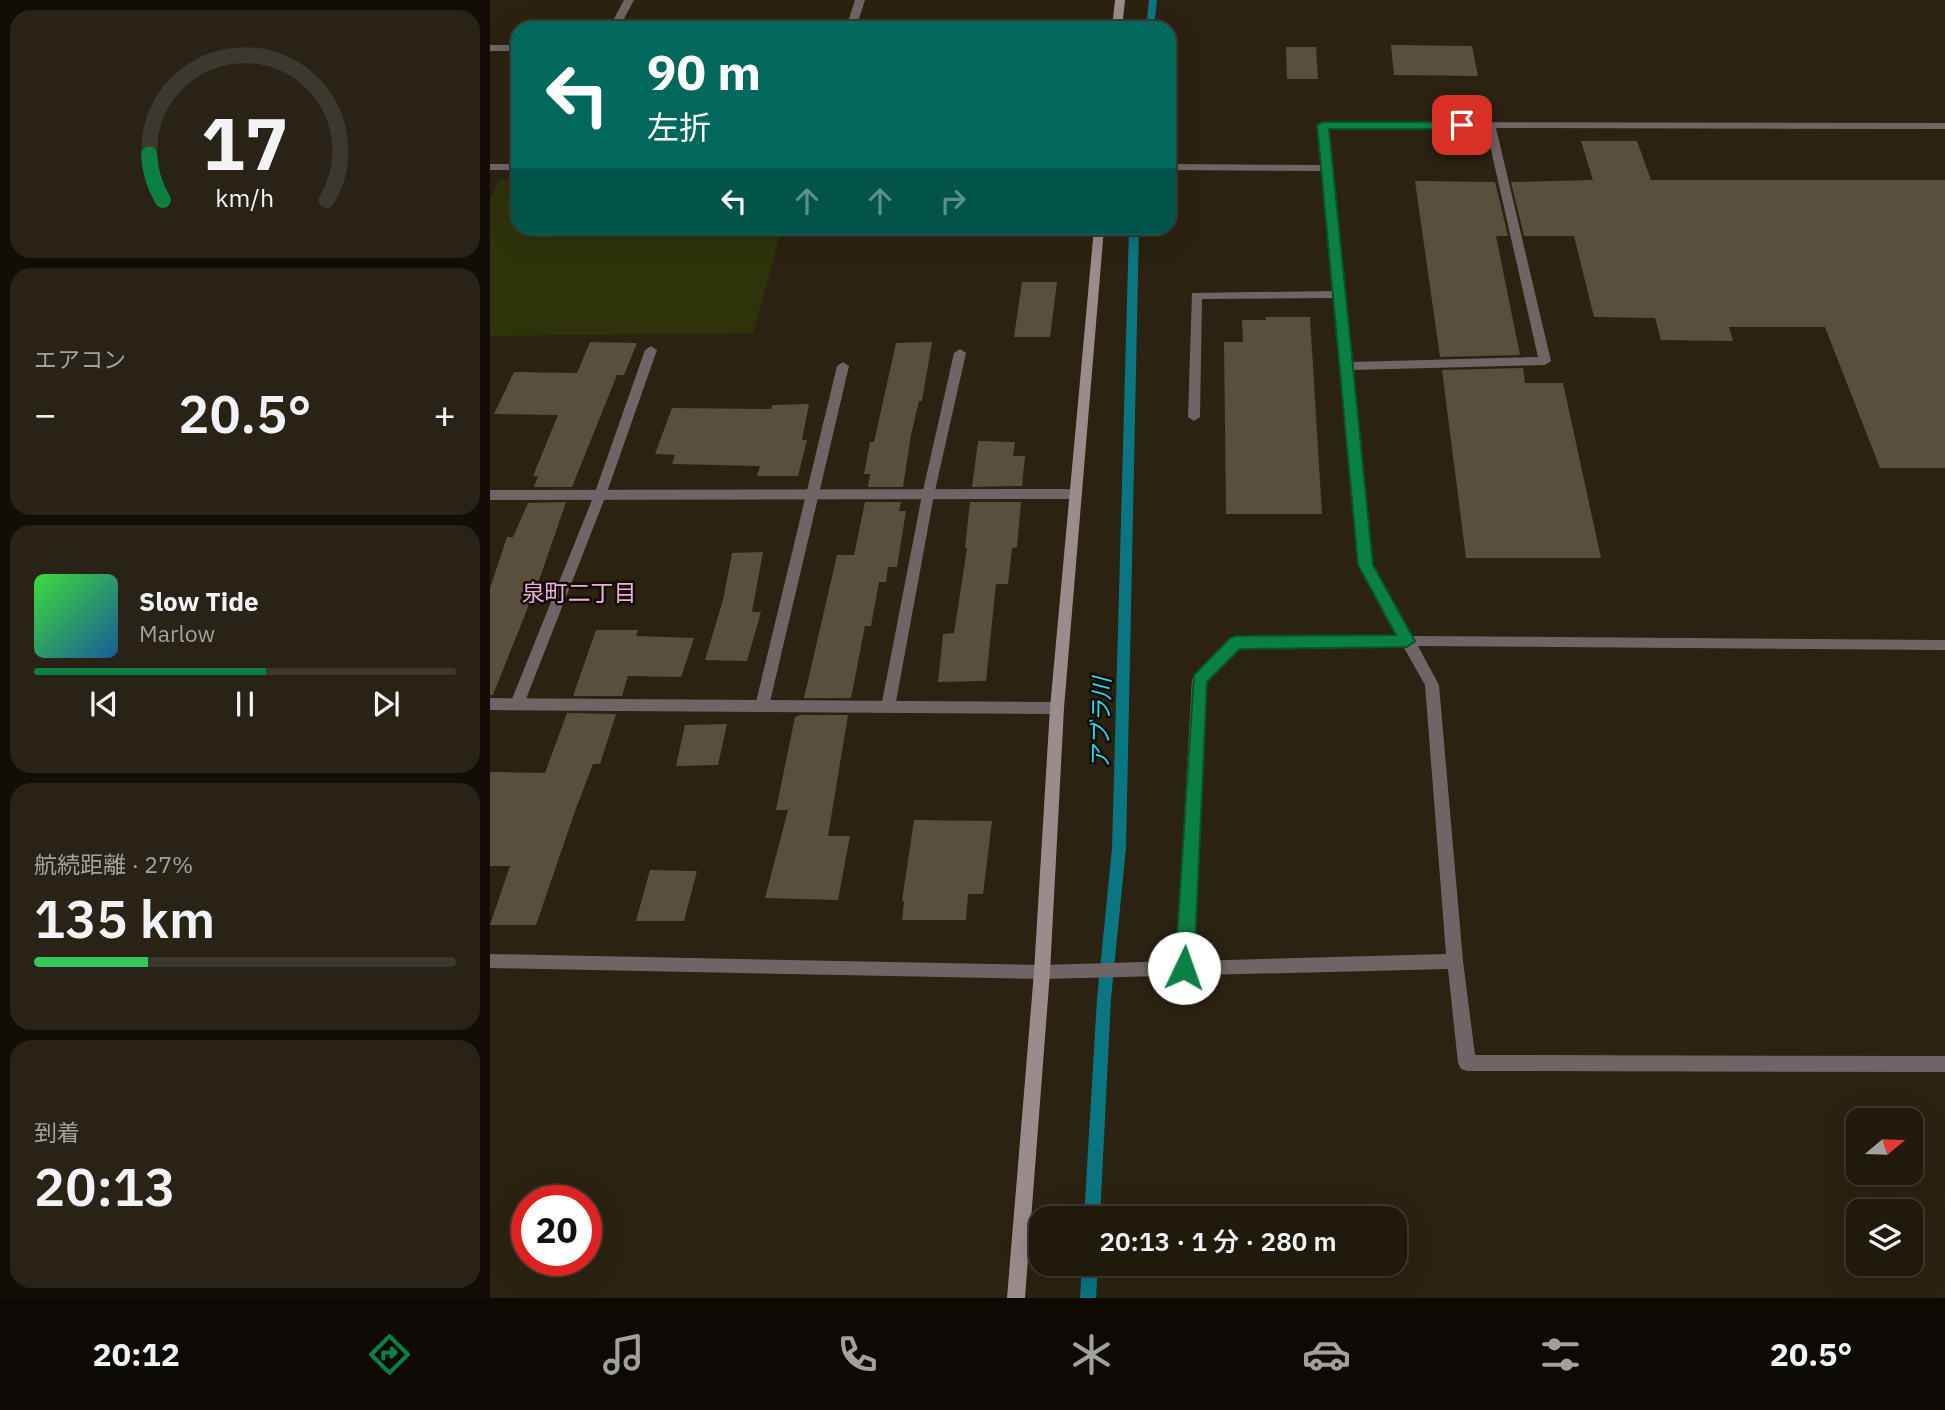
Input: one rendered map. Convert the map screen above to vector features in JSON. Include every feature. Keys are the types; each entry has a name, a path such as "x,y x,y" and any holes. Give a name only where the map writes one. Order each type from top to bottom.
{"street":[{"path":"618,21 629,0"},
{"path":"853,21 860,0"},
{"path":"1118,21 1119,0"},
{"path":"490,48 511,48"},
{"path":"1945,126 1323,125 1366,565 1432,685 1455,961 1467,1063 1945,1064"},
{"path":"1346,366 1545,361 1490,125"},
{"path":"490,167 511,167"},
{"path":"1176,167 1326,168"},
{"path":"1016,1298 1042,972 1057,708 1098,235"},
{"path":"1194,417 1196,296 1339,294"},
{"path":"517,704 600,495 651,350"},
{"path":"888,707 928,495 960,353"},
{"path":"762,706 843,366"},
{"path":"490,495 1076,494"},
{"path":"1184,968 1199,679 1236,642 1945,645"},
{"path":"490,704 1057,708"},
{"path":"490,961 1042,972 1455,961"}],"green space":[{"path":"500,179 511,179 511,235 780,235 753,333 490,336 490,199"}],"building":[{"path":"1391,45 1472,46 1478,76 1394,75"},
{"path":"1286,47 1316,47 1318,79 1287,79"},
{"path":"1581,141 1637,141 1651,180 1945,180 1945,468 1880,468 1825,327 1729,327 1733,341 1661,340 1655,318 1594,317 1574,236 1524,236 1511,182 1593,180"},
{"path":"1415,181 1495,182 1508,236 1496,236 1520,355 1440,357"},
{"path":"1022,282 1057,282 1050,337 1014,337"},
{"path":"1265,317 1310,317 1322,514 1226,514 1224,342 1243,342 1242,320 1266,320"},
{"path":"590,342 637,343 624,375 617,375 572,487 534,487 538,476 533,476 558,415 494,414 514,372 577,373"},
{"path":"932,342 922,401 919,401 911,435 903,487 868,487 870,474 864,474 870,442 874,442 896,343"},
{"path":"1523,368 1525,383 1563,383 1601,558 1466,558 1442,370"},
{"path":"809,404 802,440 807,440 798,476 757,476 760,466 672,464 675,455 655,454 672,408 771,409 772,405"},
{"path":"978,441 1015,442 1013,456 1025,456 1022,486 972,487"},
{"path":"566,502 542,572 493,695 490,695 490,588 507,537 513,537 528,503"},
{"path":"865,502 901,502 899,511 906,511 897,567 888,567 886,582 879,582 871,626 865,626 851,698 804,698 837,555 854,555"},
{"path":"970,502 1021,502 1017,547 1012,548 1008,584 996,584 986,681 938,682 943,634 954,633 967,548"},
{"path":"763,552 752,612 761,612 747,661 705,660 723,600 732,553"},
{"path":"596,630 638,630 636,636 694,638 681,677 628,676 622,696 573,696"},
{"path":"567,713 616,714 600,764 593,764 575,811 536,925 490,925 510,866 490,866 490,772 545,773"},
{"path":"848,715 828,836 850,836 838,900 765,898 788,810 776,810 795,717"},
{"path":"727,724 718,765 676,766 685,725"},
{"path":"914,820 992,821 983,894 968,894 966,920 902,920 902,901"},
{"path":"650,870 697,871 684,921 636,921"}],"waterway":[{"name":"アブラ川","path":"1151,21 1153,0"},
{"name":"アブラ川","path":"1093,1206 1104,999 1119,848 1134,235"},
{"name":"アブラ川","path":"1088,1298 1089,1276"}],"district":[{"name":"泉町二丁目","path":"579,593"}],"route":[{"path":"1184,968 1199,679 1236,642 1407,641 1366,565 1323,125 1462,125"}]}
